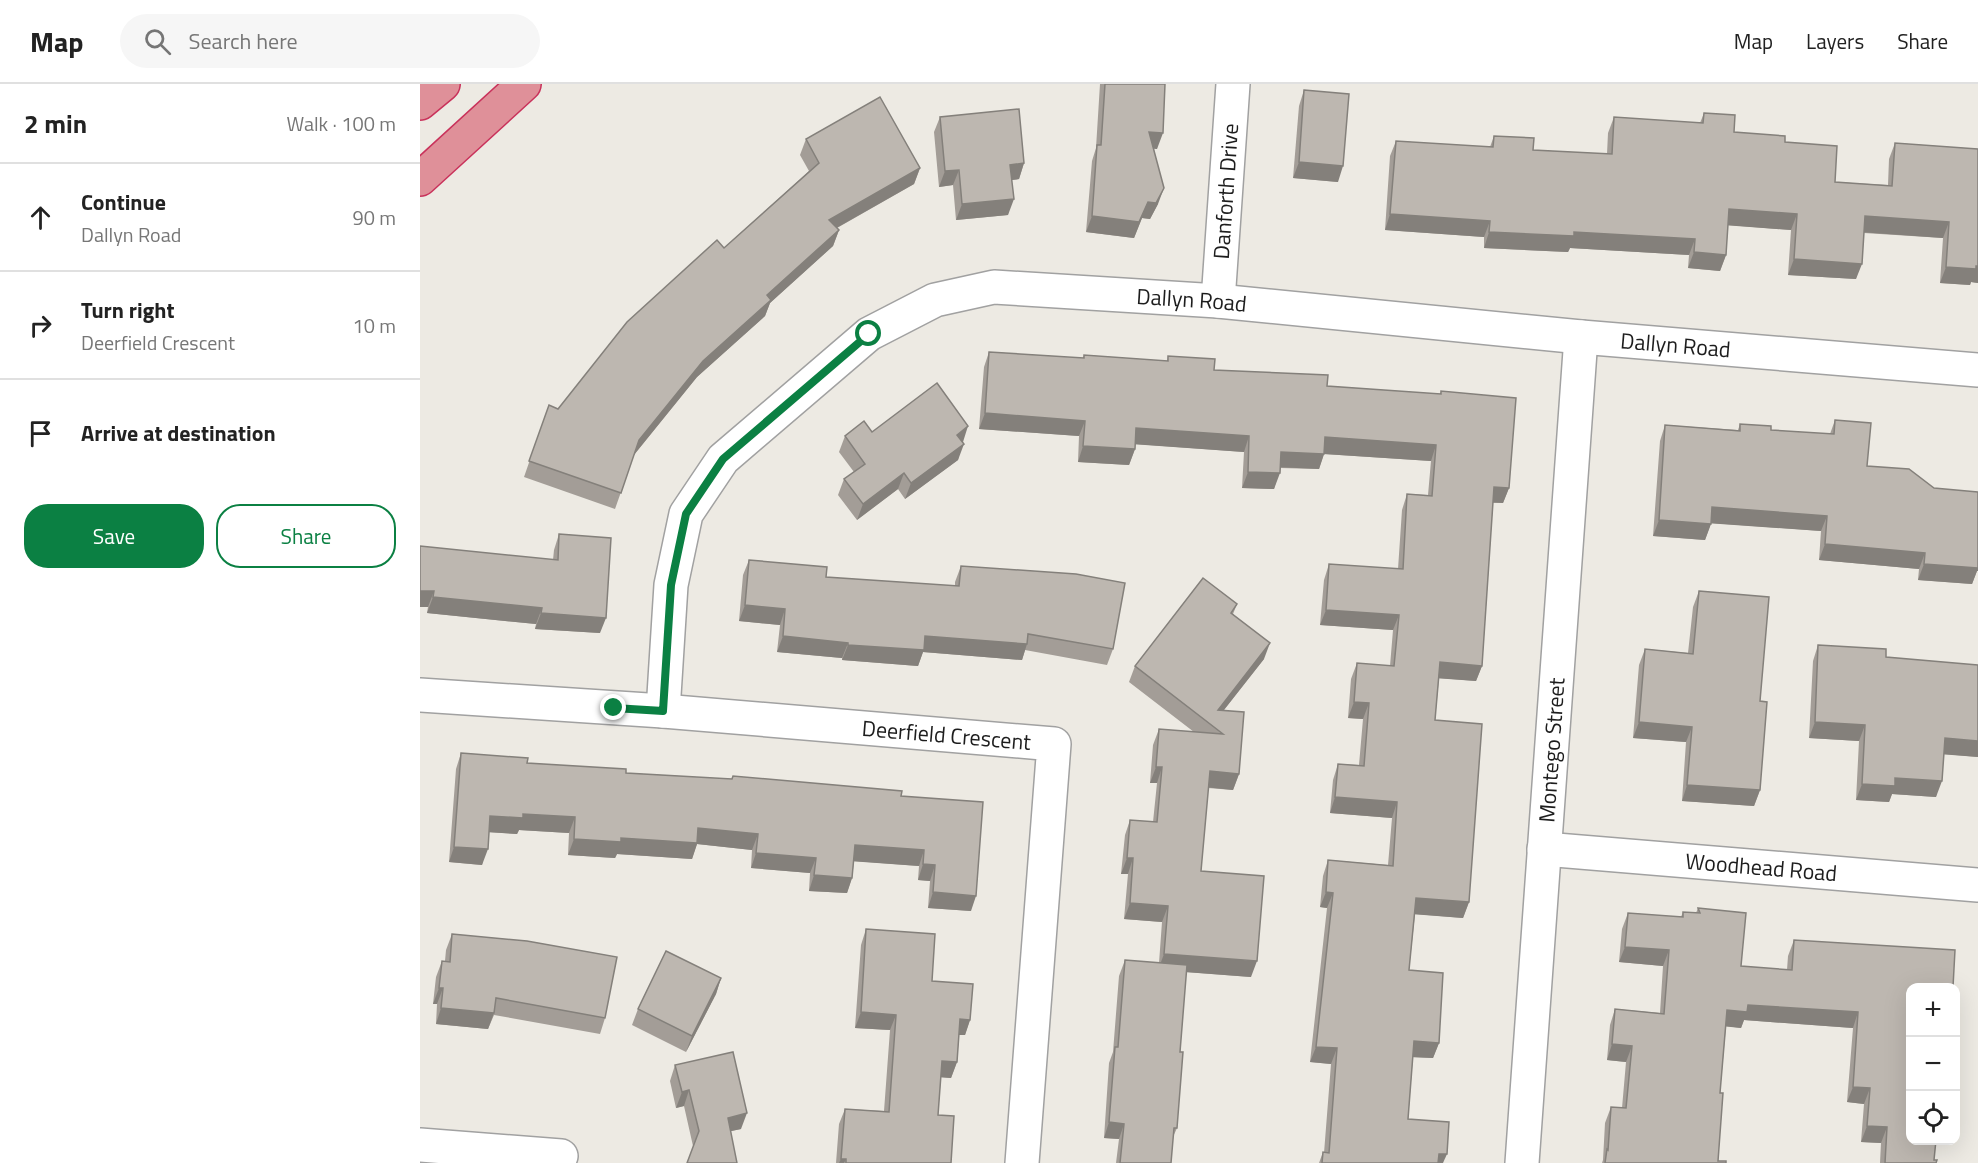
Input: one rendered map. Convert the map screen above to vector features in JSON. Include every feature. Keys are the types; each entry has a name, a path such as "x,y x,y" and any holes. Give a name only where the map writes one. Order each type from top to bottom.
{"highway":[{"path":"420,103 443,84"},
{"path":"420,179 524,84"}],"street":[{"name":"Danforth Drive","path":"1218,301 1233,84"},
{"name":"Dallyn Road","path":"663,711 671,585 686,514 723,459 869,334 935,300 994,287 1218,301 1581,337 1978,370"},
{"name":"Montego Street","path":"1522,1163 1581,337"},
{"name":"Deerfield Crescent","path":"420,695 663,711 1054,744 1022,1163"},
{"name":"Woodhead Road","path":"1544,849 1978,885"},
{"path":"420,1145 561,1156"}],"building":[{"path":"1105,84 1165,84 1163,133 1149,132 1164,188 1156,203 1148,202 1139,222 1092,216 1097,145 1101,145"},
{"path":"1304,90 1349,94 1343,166 1299,162"},
{"path":"880,97 920,168 829,220 839,230 767,295 771,300 703,361 639,440 621,493 529,461 549,405 558,409 627,322 717,240 724,248 819,163 806,139"},
{"path":"1019,109 1024,163 1010,165 1014,199 962,204 959,170 945,171 940,117"},
{"path":"1704,113 1735,115 1734,132 1785,136 1785,142 1837,146 1835,182 1892,186 1895,143 1978,149 1978,266 1976,269 1946,267 1949,222 1865,216 1862,264 1794,259 1797,214 1729,209 1726,255 1694,252 1695,239 1574,232 1574,236 1489,232 1490,221 1390,214 1396,141 1493,147 1494,136 1534,138 1533,150 1612,154 1614,117 1703,123"},
{"path":"989,352 1168,361 1168,356 1215,359 1214,370 1328,375 1327,386 1441,394 1441,391 1516,398 1509,488 1494,487 1482,666 1440,662 1435,720 1482,724 1469,902 1416,898 1409,970 1443,973 1439,1043 1414,1041 1408,1119 1449,1122 1447,1154 1439,1154 1438,1163 1322,1163 1323,1152 1329,1153 1337,1048 1316,1047 1333,893 1326,892 1328,860 1393,866 1397,802 1335,797 1338,764 1364,766 1369,703 1354,702 1357,663 1394,666 1399,615 1326,610 1329,564 1403,569 1407,494 1432,496 1436,445 1325,437 1324,454 1281,452 1280,473 1248,472 1249,436 1136,428 1135,449 1083,446 1085,421 985,413"},
{"path":"937,383 968,426 957,435 964,444 911,483 904,473 863,504 844,479 865,464 845,436 864,421 872,432"},
{"path":"1835,420 1871,423 1867,466 1909,469 1934,488 1978,492 1978,568 1924,564 1925,553 1825,544 1827,516 1712,507 1711,524 1659,520 1665,425 1740,431 1740,424 1771,426 1771,430 1834,434"},
{"path":"559,534 611,538 606,618 541,613 542,608 433,597 434,591 420,591 420,546 558,560"},
{"path":"749,560 827,567 826,577 959,586 961,566 1076,574 1125,583 1113,649 1028,634 1027,644 925,636 924,650 848,645 848,643 783,636 785,609 745,605"},
{"path":"1203,578 1237,604 1231,613 1270,643 1218,710 1244,712 1239,774 1210,771 1201,871 1264,876 1257,961 1164,954 1168,906 1130,903 1133,858 1127,858 1130,820 1157,822 1162,767 1156,767 1159,729 1223,734 1135,666"},
{"path":"1699,591 1769,597 1760,701 1767,702 1760,790 1687,785 1692,727 1639,722 1645,649 1693,654"},
{"path":"1818,645 1886,649 1886,657 1978,665 1978,741 1945,738 1942,781 1895,778 1895,786 1862,784 1865,725 1815,722"},
{"path":"461,753 528,758 527,763 626,769 626,773 732,779 733,776 902,791 901,796 983,802 976,896 933,892 935,865 923,864 924,850 855,845 852,878 814,875 816,858 756,853 758,834 698,828 697,843 621,838 621,842 574,839 575,817 523,814 523,818 490,816 488,849 454,847"},
{"path":"1698,908 1746,913 1741,966 1792,970 1794,940 1955,950 1953,983 1906,983 1906,1145 1936,1145 1934,1160 1937,1160 1936,1163 1885,1163 1887,1127 1867,1126 1870,1088 1853,1087 1858,1012 1748,1005 1747,1012 1727,1010 1720,1093 1723,1093 1718,1161 1726,1161 1726,1163 1605,1163 1611,1107 1626,1108 1632,1046 1612,1044 1615,1009 1664,1014 1669,950 1625,947 1628,913 1683,917 1683,912 1700,913"},
{"path":"866,929 935,934 932,981 973,984 970,1020 960,1019 957,1062 942,1061 938,1115 954,1116 951,1163 846,1163 846,1159 841,1159 845,1109 889,1112 896,1015 861,1012"},
{"path":"452,934 527,941 617,957 605,1018 496,998 494,1013 441,1008 443,988 439,988 442,961 450,962"},
{"path":"666,951 721,978 692,1036 638,1009"},
{"path":"1125,960 1187,965 1177,1128 1174,1128 1171,1163 1120,1163 1124,1124 1109,1122"},
{"path":"733,1052 747,1113 728,1118 737,1163 687,1163 699,1131 689,1090 682,1092 675,1065"}],"route":[{"path":"614,708 663,711 671,585 686,514 723,459 869,334"}]}
